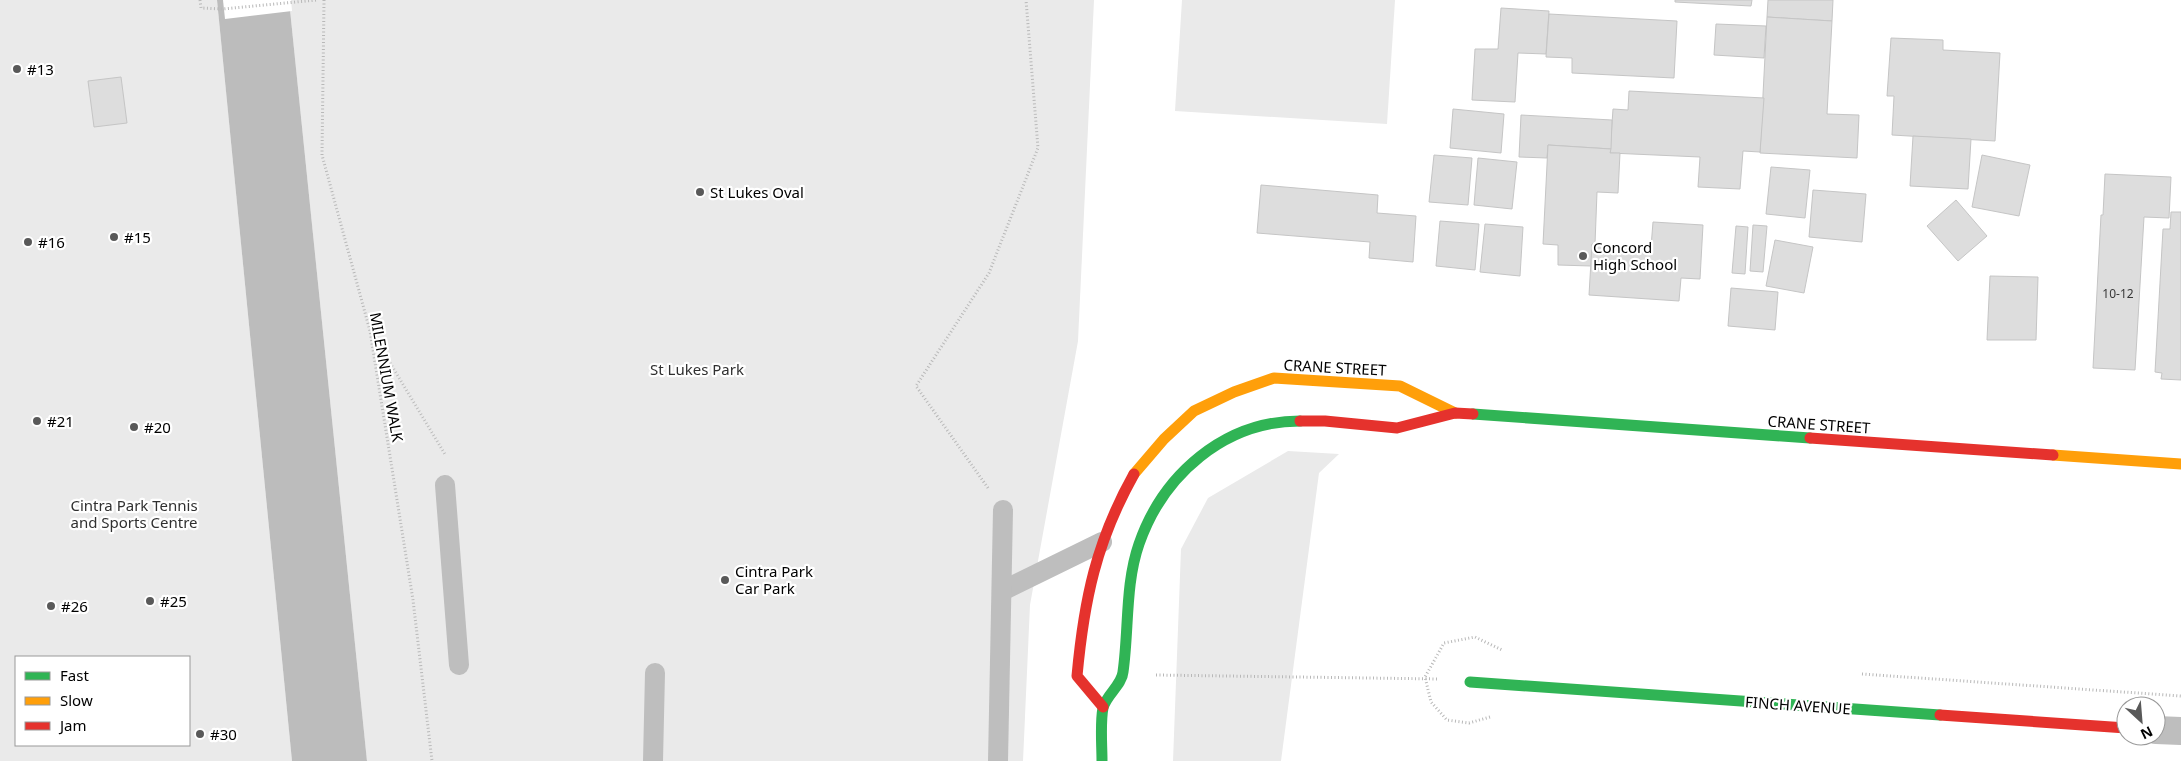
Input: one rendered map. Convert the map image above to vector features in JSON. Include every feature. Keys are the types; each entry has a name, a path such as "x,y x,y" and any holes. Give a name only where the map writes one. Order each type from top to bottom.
{"main road":[{"name":"CRANE STREET","path":"1104,707 1077,676 1082,623 1102,542 1116,504 1135,471 1164,439 1194,411 1234,392 1274,378 1400,386 1455,413"},
{"name":"CRANE STREET","path":"1102,761 1104,707 1123,675 1132,575 1139,544 1162,495 1188,465 1213,447 1248,429 1289,421 1397,428 1455,413 2181,464"},
{"name":"FINCH AVENUE","path":"1470,682 2116,727"}],"street":[{"path":"2166,730 2181,731"}],"lane":[{"path":"445,485 459,665"},
{"path":"998,761 1003,510"},
{"path":"1002,591 1102,542"},
{"path":"652,761 655,673"}],"path":[{"path":"200,0 201,8 224,8 317,0"},
{"name":"MILENNIUM WALK","path":"324,0 322,155 370,331 412,600 432,761"},
{"path":"1003,510 916,386 988,273 1038,148 1026,0"},
{"path":"370,331 446,458"},
{"path":"1431,702 1425,677 1444,642 1475,637 1502,650 1512,651"},
{"path":"1856,674 2181,696"},
{"path":"1123,675 1425,677 1470,682"}],"green space":[{"name":"Cintra Park Tennis and Sports Centre","path":"0,0 217,0 292,761 0,761"},
{"name":"St Lukes Park","path":"289,0 1094,0 1078,341 1030,605 1023,761 367,761"},
{"path":"1182,0 1395,0 1387,124 1175,111"},
{"path":"1288,451 1339,454 1319,473 1281,761 1173,761 1181,549 1208,498"}],"shaded area":[{"path":"217,0 289,0 367,761 292,761"}],"pier":[{"path":"223,0 291,0 292,11 225,19"}],"building":[{"path":"1675,0 1752,0 1751,6 1675,2"},
{"path":"1768,0 1833,0 1832,21 1767,17"},
{"path":"1501,8 1549,11 1546,54 1518,53 1515,102 1472,100 1475,49 1498,49"},
{"path":"1549,14 1677,21 1674,78 1572,73 1572,58 1546,57"},
{"path":"1767,17 1832,21 1827,114 1859,115 1857,158 1760,153"},
{"path":"1716,24 1766,26 1764,58 1714,55"},
{"path":"1891,38 1943,40 1943,50 2000,53 1995,141 1892,135 1894,96 1887,96"},
{"path":"121,77 127,123 94,127 88,81"},
{"path":"1629,91 1764,98 1760,152 1743,151 1740,189 1698,187 1700,157 1610,153 1613,109 1628,110"},
{"path":"1453,109 1504,114 1501,153 1450,148"},
{"path":"1521,115 1612,120 1611,149 1548,145 1547,158 1519,157"},
{"path":"1913,136 1971,139 1968,189 1910,186"},
{"path":"1548,145 1611,149 1610,153 1620,153 1618,193 1597,192 1595,244 1592,244 1591,266 1558,265 1558,245 1543,244"},
{"path":"1434,155 1472,158 1468,205 1429,202"},
{"path":"1982,155 2030,165 2019,216 1972,207"},
{"path":"1478,158 1517,162 1512,209 1474,205"},
{"path":"1771,167 1810,170 1805,218 1766,214"},
{"path":"2105,174 2171,177 2169,218 2144,217 2135,370 2093,368"},
{"path":"1261,185 1378,195 1377,213 1416,216 1413,262 1369,258 1370,242 1257,233"},
{"path":"1813,190 1866,194 1862,242 1809,237"},
{"path":"1956,200 1987,236 1958,261 1927,226"},
{"path":"2171,212 2181,212 2181,380 2161,379 2162,373 2155,372 2163,229 2170,229"},
{"path":"1440,221 1479,224 1475,270 1436,266"},
{"path":"1653,222 1703,225 1700,279 1681,278 1679,301 1589,295 1592,244 1651,247"},
{"path":"1485,224 1523,227 1520,276 1480,272"},
{"path":"1753,225 1767,226 1763,272 1750,271"},
{"path":"1736,226 1748,227 1745,274 1732,273"},
{"path":"1775,240 1813,247 1804,293 1766,286"},
{"path":"1990,276 2038,277 2036,340 1987,340"},
{"path":"1731,288 1778,292 1775,330 1728,326"}],"traffic: fast":[{"path":"1473,414 1810,438"},
{"path":"1102,761 1101,727 1103,708 1122,677 1131,575 1139,544 1150,519 1180,475 1200,457 1222,442 1246,431 1272,423 1300,421"},
{"path":"1470,682 1940,715"}],"traffic: slow":[{"path":"1134,474 1164,439 1194,411 1234,392 1274,378 1400,386 1455,413"},
{"path":"2053,455 2181,464"}],"traffic: jam":[{"path":"1300,421 1325,421 1397,428 1455,413 1473,414"},
{"path":"1810,438 2053,455"},
{"path":"1103,707 1077,676 1080,648 1088,597 1101,548 1121,499 1134,474"},
{"path":"1940,715 2116,727"}],"place":[{"name":"#13","path":"17,69"},
{"name":"St Lukes Oval","path":"700,192"},
{"name":"#15","path":"114,237"},
{"name":"#16","path":"28,242"},
{"name":"Concord High School","path":"1583,256"},
{"name":"#21","path":"37,421"},
{"name":"#20","path":"134,427"},
{"name":"Cintra Park Car Park","path":"725,580"},
{"name":"#25","path":"150,601"},
{"name":"#26","path":"51,606"},
{"name":"#30","path":"200,734"}]}
